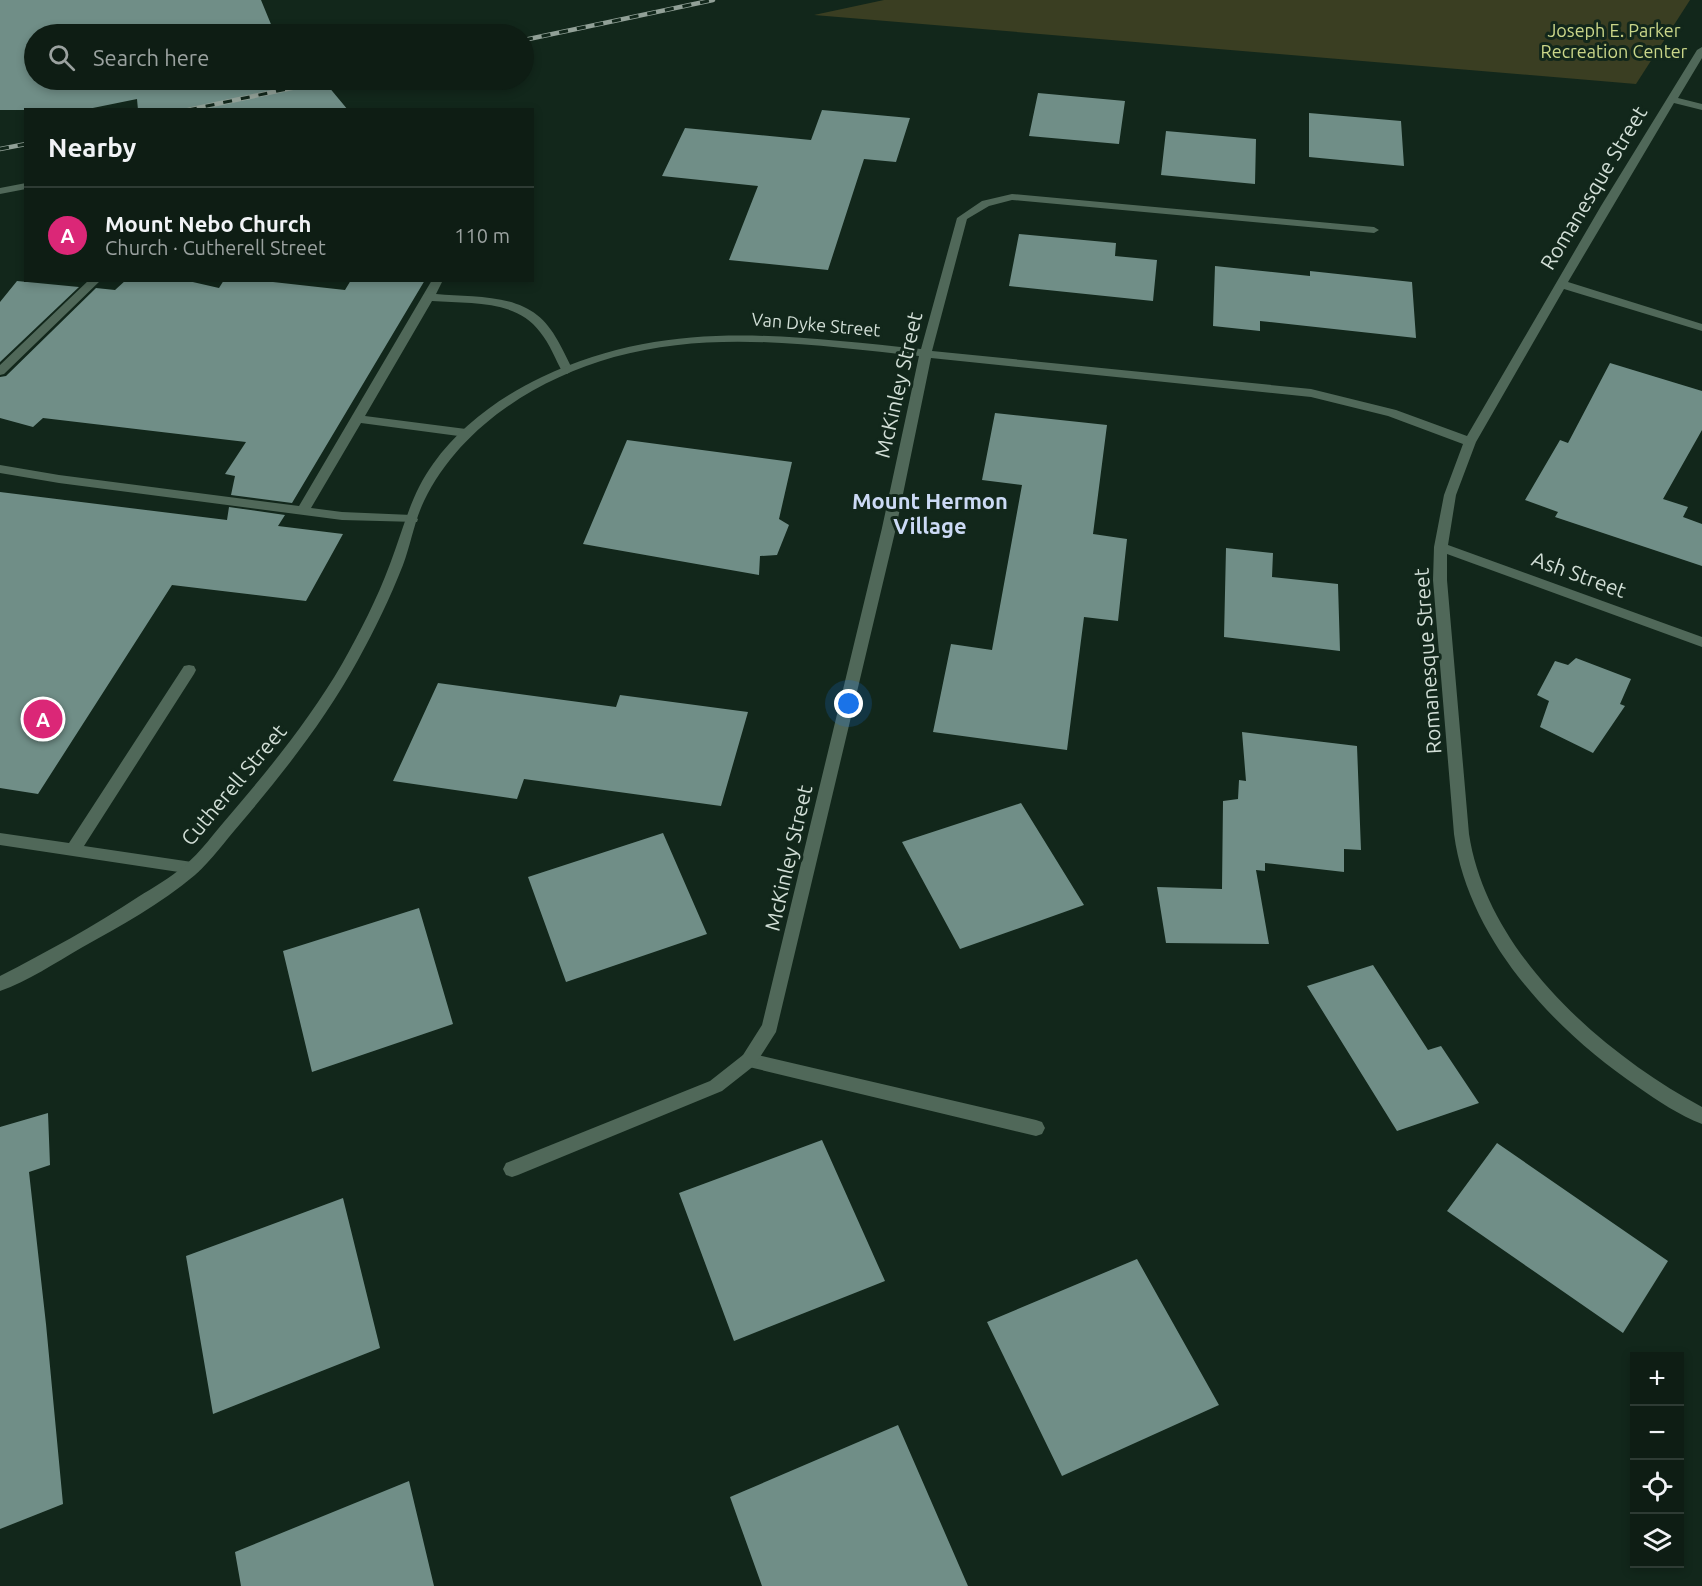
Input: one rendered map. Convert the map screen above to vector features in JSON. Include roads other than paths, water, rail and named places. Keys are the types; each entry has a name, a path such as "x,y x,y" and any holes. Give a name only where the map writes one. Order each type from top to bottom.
{"street":[{"name":"Romanesque Street","path":"1702,50 1561,284 1470,442 1450,495 1441,547 1440,580 1465,855 1484,909 1518,963 1564,1016 1622,1066 1702,1116"},
{"path":"1672,99 1702,107"},
{"path":"0,191 24,186"},
{"name":"McKinley Street","path":"512,1169 716,1086 749,1060 770,1027 889,528 926,353 962,218 974,207 991,200 1012,197 1374,230"},
{"path":"0,371 94,282"},
{"path":"303,511 437,282"},
{"path":"1561,284 1702,328"},
{"path":"429,297 501,304 532,316 545,330 567,370"},
{"name":"Van Dyke Street","path":"410,524 418,501 438,465 466,433 501,404 541,381 567,370 634,348 684,340 734,337 785,339 1311,393 1358,402 1415,419 1470,442"},
{"path":"357,418 466,433"},
{"path":"0,469 59,479 410,524"},
{"name":"Cutherell Street","path":"0,984 72,947 160,892 192,868 267,783 316,717 363,638 396,565 410,524"},
{"name":"Ash Street","path":"1441,547 1702,642"},
{"path":"73,850 189,670"},
{"path":"0,839 192,868"},
{"path":"749,1060 1036,1128"}],"railway":[{"path":"534,38 713,0"},
{"path":"197,108 283,90"},
{"path":"0,149 24,144"}],"place":[{"name":"Mount Nebo Church","path":"43,719"}],"district":[{"name":"Mount Hermon Village","path":"930,514"}],"park label":[{"name":"Joseph E. Parker Recreation Center","path":"1614,42"}]}
